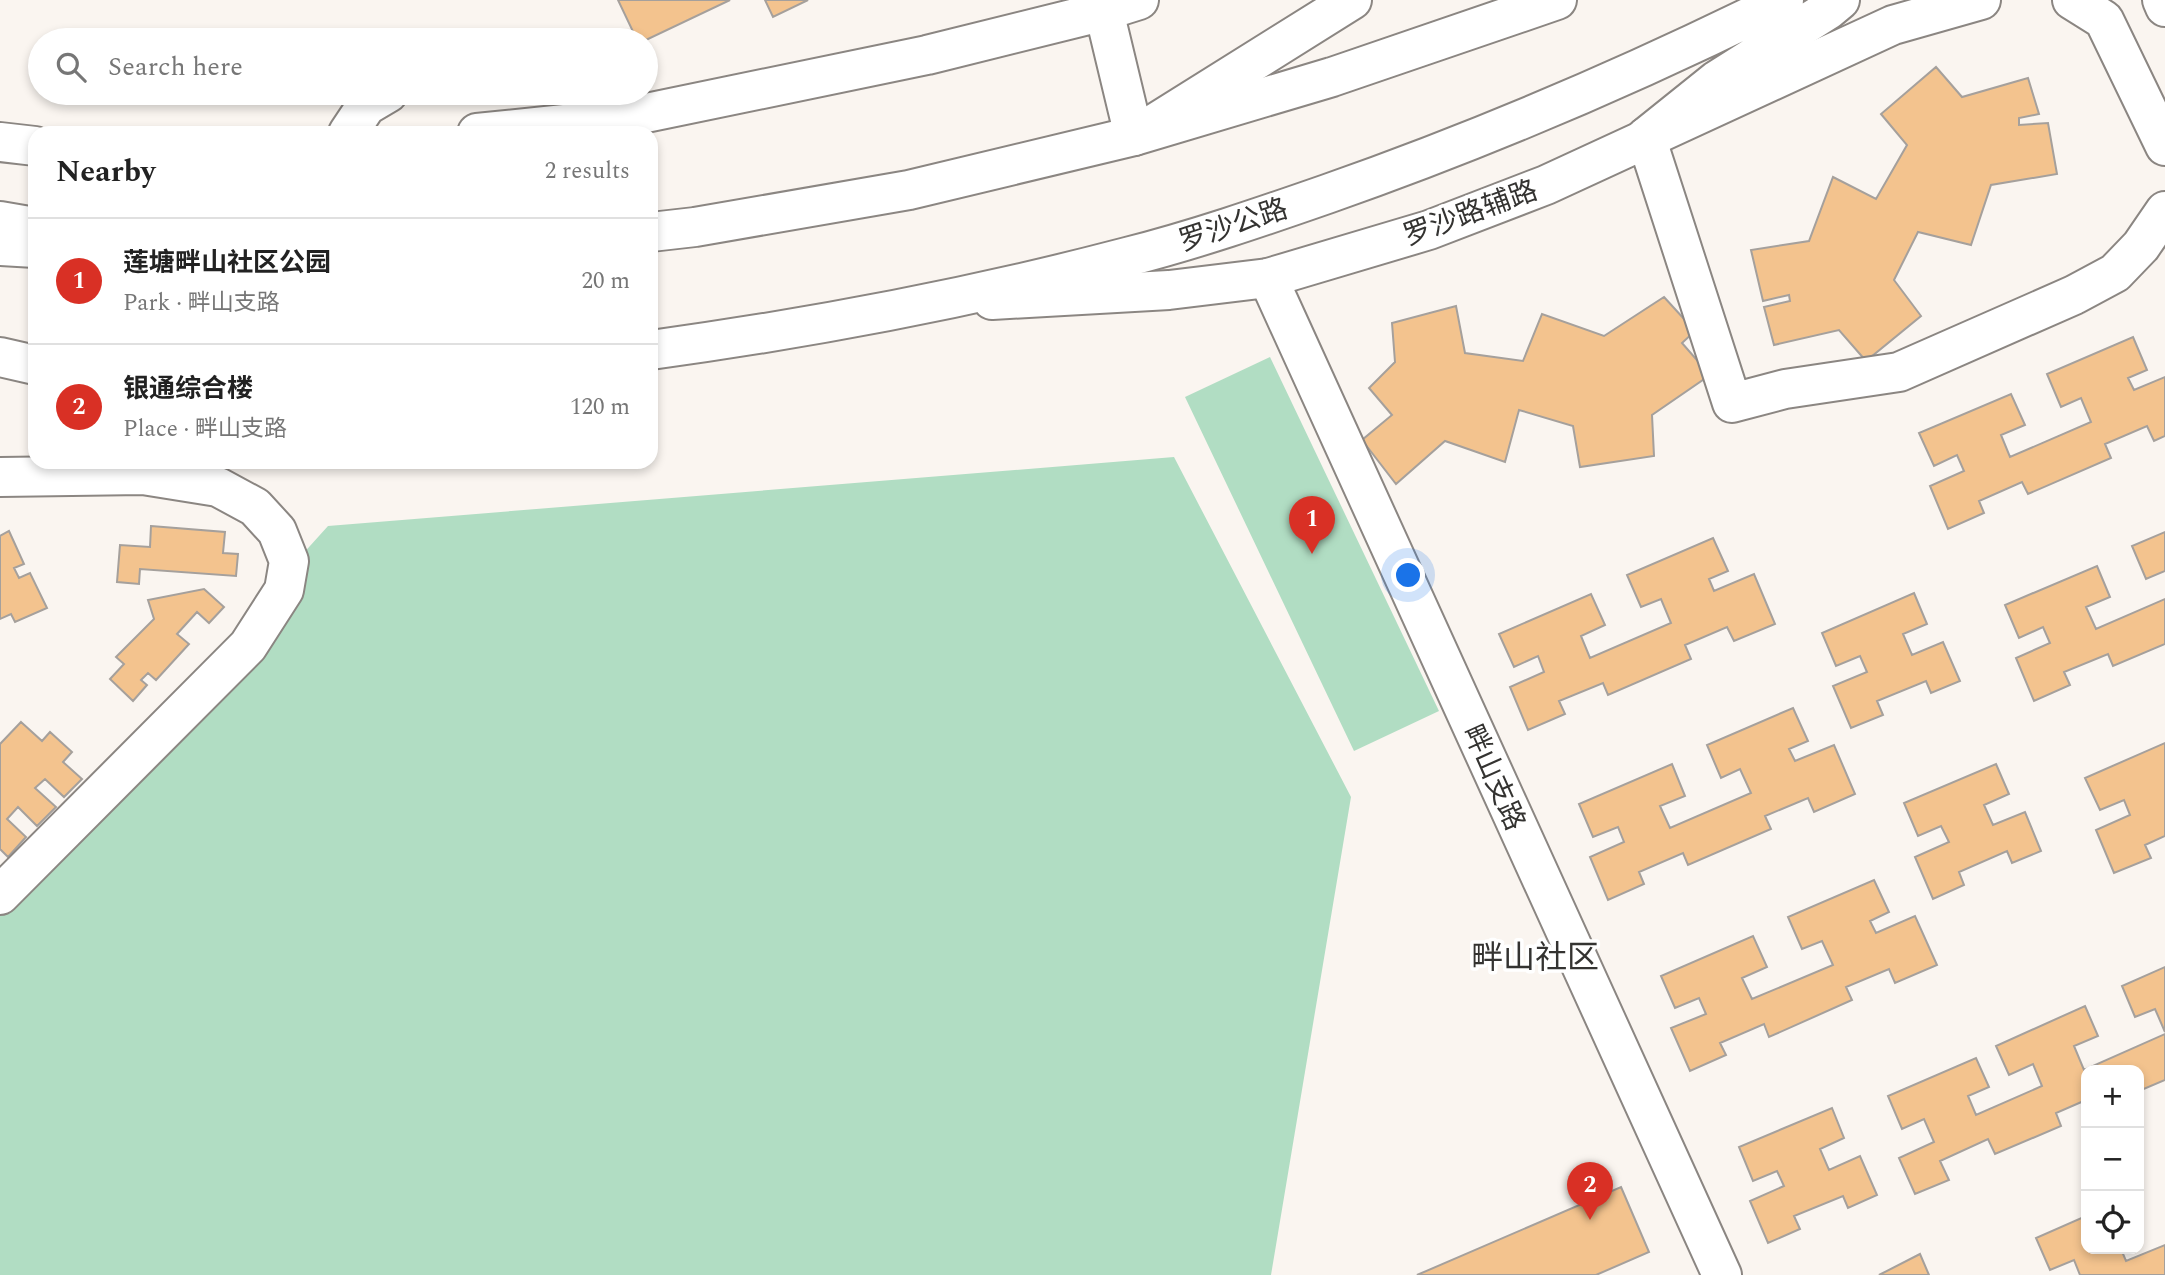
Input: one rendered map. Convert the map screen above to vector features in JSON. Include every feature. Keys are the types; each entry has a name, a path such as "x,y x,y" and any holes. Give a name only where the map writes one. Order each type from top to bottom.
{"main road":[{"path":"1134,136 1352,0"},
{"path":"658,231 909,190 1134,136 1332,77 1557,0"},
{"name":"罗沙公路","path":"658,349 752,336 927,303 1129,257 1277,211 1412,164 1559,105 1693,45 1784,0"},
{"path":"1840,0 1717,80 1646,137 1732,403 1785,389 1899,372 2074,295 2115,273 2141,246 2165,211"},
{"name":"罗沙路辅路","path":"927,303 1169,289 1268,278 1429,230 1546,185 1894,25 1981,0"},
{"path":"2072,0 2104,20 2165,146"},
{"path":"2162,0 2165,7"},
{"path":"658,98 927,55 1114,4 1134,136"},
{"path":"353,126 368,105"},
{"path":"511,126 614,105"},
{"path":"0,142 28,145"},
{"path":"0,221 28,226"},
{"path":"0,246 28,248"},
{"name":"畔山支路","path":"1268,278 1722,1275"},
{"path":"0,358 28,364"},
{"path":"0,376 28,375"},
{"path":"0,476 28,462"},
{"path":"0,476 143,475 218,487 256,507 276,531 289,561 284,590 248,646 0,895"}],"green space":[{"path":"1270,357 1439,711 1354,751 1185,397"},
{"path":"1174,457 1351,797 1271,1275 0,1275 0,890 328,526"}],"building":[{"path":"618,0 730,0 658,34 658,28 631,28"},
{"path":"765,0 808,0 773,17"},
{"path":"1936,67 1962,97 2028,78 2039,114 2019,118 2019,125 2048,123 2057,174 1991,185 1971,245 1918,232 1894,280 1921,316 1866,361 1839,330 1774,345 1764,307 1790,301 1789,295 1763,301 1751,250 1809,241 1833,177 1876,199 1907,145 1881,114"},
{"path":"1664,297 1695,331 1682,343 1710,375 1652,415 1654,456 1580,467 1573,426 1519,410 1505,462 1445,441 1396,484 1362,440 1392,415 1369,388 1395,362 1392,323 1456,306 1465,353 1523,361 1542,314 1604,336"},
{"path":"2133,337 2147,370 2128,378 2134,390 2165,377 2165,436 2154,441 2147,426 2105,444 2111,458 2028,494 2022,482 1979,501 1984,513 1948,529 1930,486 1964,471 1957,455 1934,466 1919,433 2011,394 2025,425 2001,435 2010,457 2091,422 2081,398 2061,407 2047,374"},
{"path":"151,526 225,532 223,553 238,554 236,576 140,569 139,584 117,582 120,545 150,547"},
{"path":"9,531 24,564 14,568 19,578 30,573 47,608 15,622 11,614 0,619 0,536"},
{"path":"2165,532 2165,571 2146,579 2132,546"},
{"path":"1713,538 1728,571 1709,579 1714,591 1754,574 1775,624 1734,641 1727,627 1685,645 1691,659 1608,695 1603,683 1559,701 1565,714 1528,730 1510,687 1544,672 1538,656 1514,667 1499,634 1591,594 1605,625 1581,636 1590,658 1671,623 1661,599 1641,607 1627,575"},
{"path":"2097,566 2110,597 2086,607 2096,629 2165,599 2165,644 2113,666 2108,654 2064,672 2070,685 2034,701 2016,658 2050,643 2043,627 2019,638 2005,605"},
{"path":"204,589 224,607 209,623 197,612 177,634 189,644 156,680 148,673 141,680 147,685 133,701 110,679 124,664 116,657 154,619 148,600"},
{"path":"1914,593 1927,624 1903,634 1912,655 1943,642 1960,681 1931,693 1926,681 1877,701 1883,715 1851,728 1833,686 1867,672 1860,656 1836,666 1822,633"},
{"path":"1793,708 1808,741 1789,749 1795,761 1834,745 1855,794 1814,812 1808,798 1765,816 1771,829 1688,865 1683,853 1639,872 1644,884 1608,900 1590,857 1624,842 1618,827 1593,837 1579,804 1672,764 1685,796 1660,806 1670,828 1751,793 1740,769 1721,778 1707,745"},
{"path":"21,722 42,741 50,732 72,752 63,762 82,779 64,797 45,779 35,788 56,807 37,826 18,807 7,819 26,837 8,857 0,849 0,744"},
{"path":"2165,743 2165,836 2145,845 2151,858 2114,873 2096,830 2130,815 2124,800 2100,810 2085,778"},
{"path":"1996,764 2009,794 1984,805 1993,825 2025,812 2041,851 2012,863 2007,851 1959,872 1964,885 1933,899 1915,857 1949,842 1941,826 1918,836 1904,803"},
{"path":"1874,880 1889,912 1870,921 1876,933 1915,916 1937,965 1895,983 1889,969 1846,987 1852,1000 1769,1037 1764,1024 1720,1043 1726,1055 1690,1071 1671,1028 1706,1014 1699,998 1675,1008 1661,976 1753,936 1767,967 1742,978 1752,999 1833,965 1822,941 1802,949 1788,917"},
{"path":"2165,967 2165,1032 2155,1009 2135,1017 2122,986"},
{"path":"2085,1006 2098,1036 2074,1046 2082,1065 2081,1102 2056,1113 2061,1126 1995,1154 1988,1139 1940,1161 1949,1180 1915,1194 1899,1158 1934,1142 1924,1119 1902,1129 1888,1096 1976,1058 1989,1087 1968,1096 1976,1115 2042,1086 2033,1064 2009,1075 1996,1046"},
{"path":"2165,1034 2165,1080 2144,1089 2144,1065 2095,1065"},
{"path":"1832,1108 1844,1138 1820,1149 1829,1170 1860,1156 1877,1195 1848,1208 1843,1196 1794,1216 1800,1229 1768,1243 1750,1201 1784,1186 1777,1171 1753,1181 1739,1147"},
{"path":"1621,1187 1649,1252 1596,1275 1417,1275"},
{"path":"2081,1218 2081,1254 2123,1254 2126,1261 2165,1245 2165,1275 2080,1275 2074,1260 2050,1270 2036,1238"},
{"path":"1920,1254 1929,1275 1879,1275"}],"place":[{"name":"莲塘畔山社区公园","path":"1312,554"},
{"name":"银通综合楼","path":"1590,1220"}],"district":[{"name":"畔山社区","path":"1535,957"}]}
